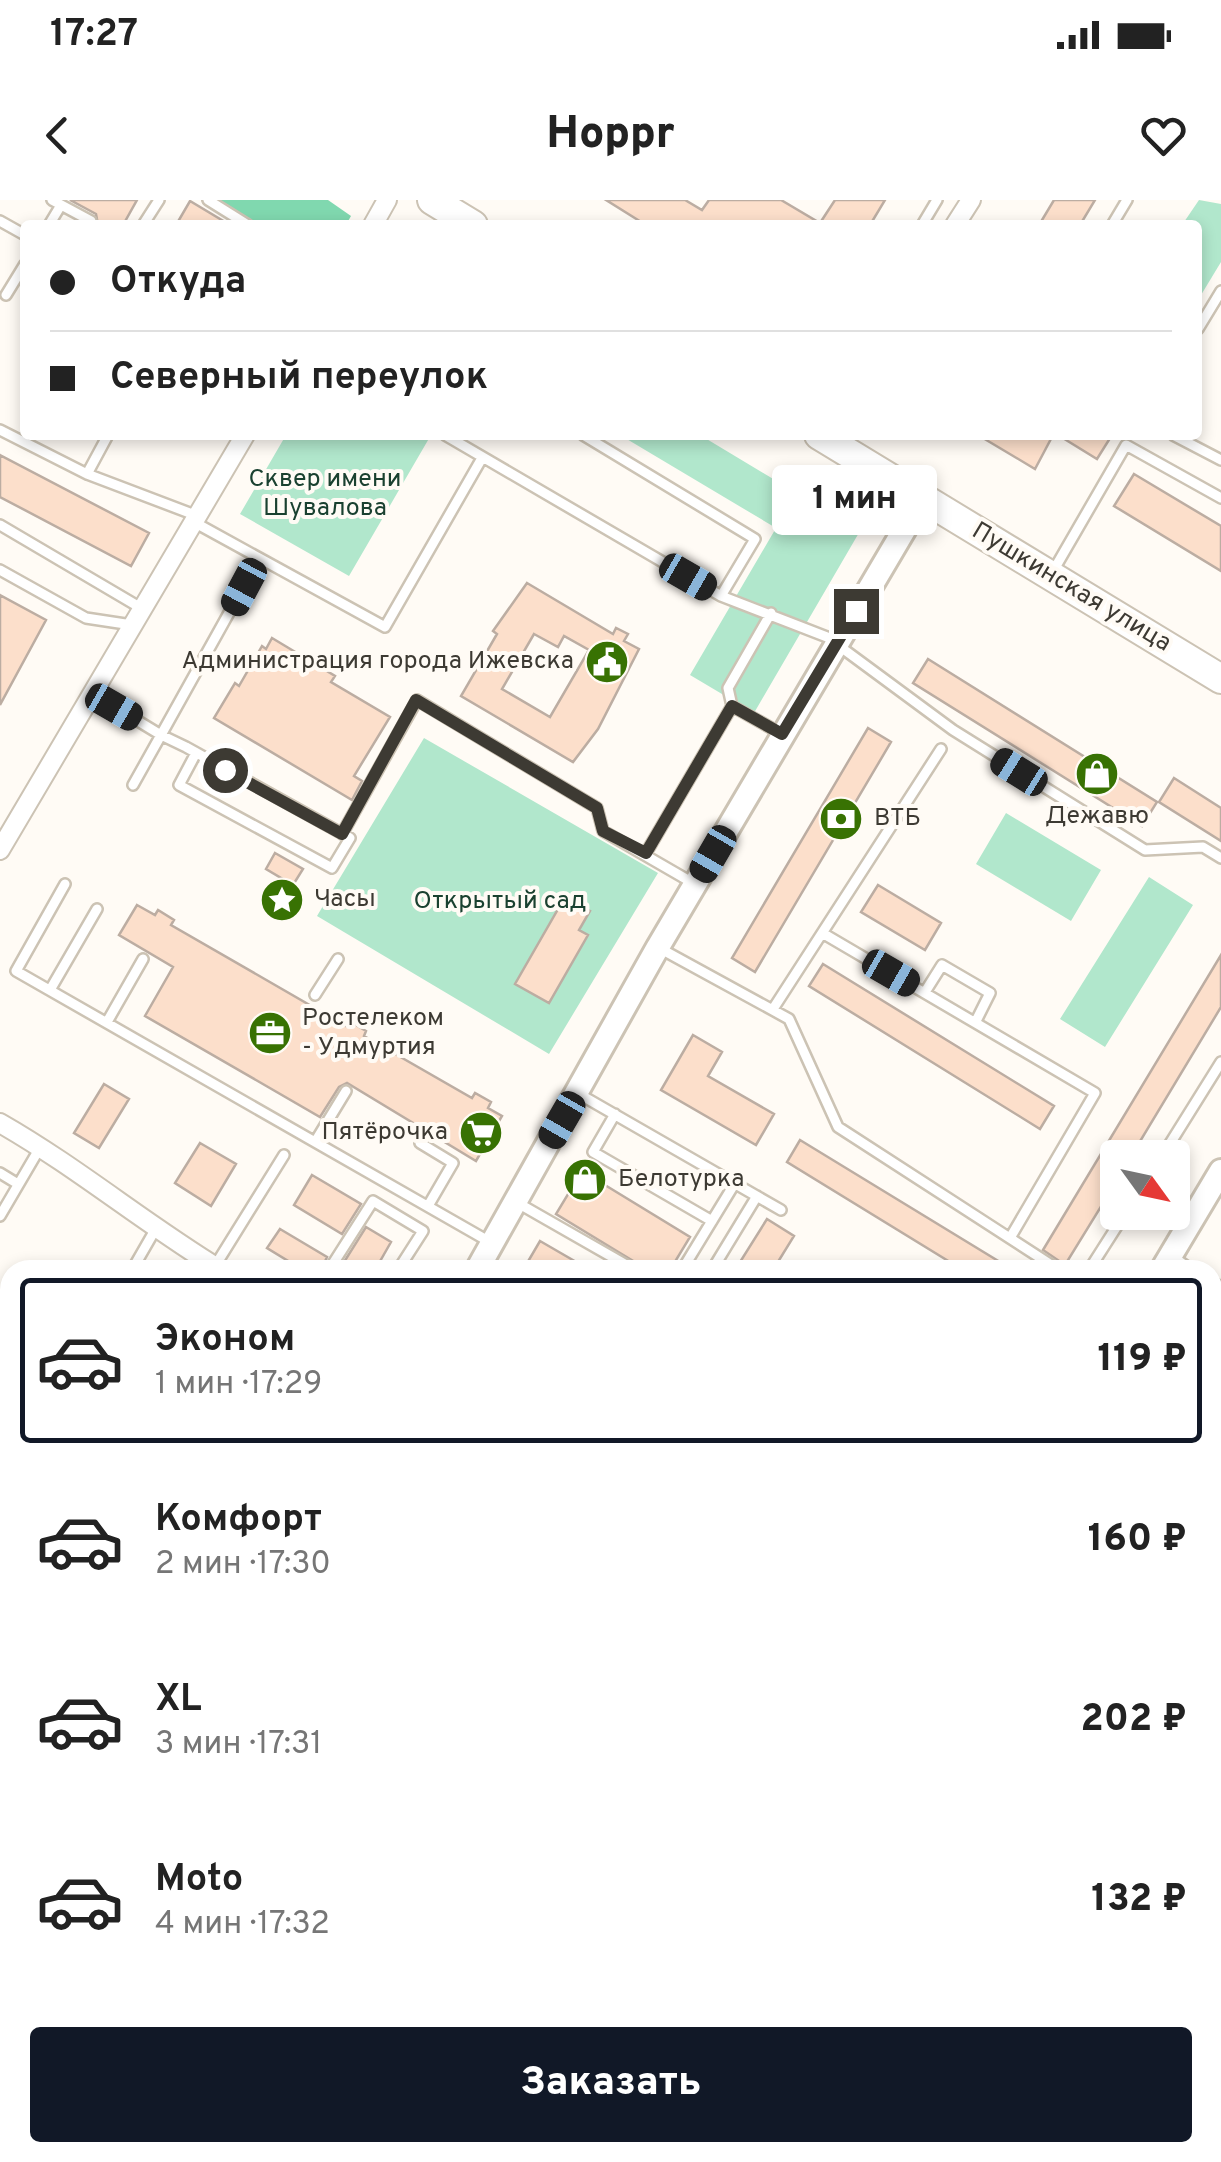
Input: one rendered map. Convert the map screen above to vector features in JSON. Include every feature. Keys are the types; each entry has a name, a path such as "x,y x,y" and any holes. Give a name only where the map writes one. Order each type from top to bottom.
{"main road":[{"path":"432,200 465,220"},
{"name":"Пушкинская улица","path":"827,440 1221,679"}],"street":[{"path":"0,850 243,440"},
{"path":"487,1260 658,947 923,498"},
{"path":"0,1123 40,1146 155,1230 205,1260"},
{"path":"1169,1260 1221,1171"}],"lane":[{"path":"208,200 240,220"},
{"path":"57,202 89,220"},
{"path":"6,296 20,272"},
{"path":"1202,322 1221,291"},
{"path":"0,430 87,474 194,518 385,627 482,458"},
{"path":"87,474 105,440"},
{"path":"453,440 722,596 771,613 836,645 953,730 1145,850 1203,847 1221,858"},
{"path":"590,440 756,540 722,596"},
{"path":"1051,576 1129,440 1221,498"},
{"path":"1183,440 1221,460"},
{"path":"0,525 137,617"},
{"path":"133,785 260,559"},
{"path":"0,570 86,618 137,617"},
{"path":"646,853 732,706 728,688 771,613"},
{"path":"92,694 350,838 332,868 179,785 196,753"},
{"path":"342,834 416,700 597,808 603,831 695,884"},
{"path":"732,706 782,734"},
{"path":"772,1009 941,749"},
{"path":"65,884 16,971 428,1206 487,1260"},
{"path":"50,990 97,909"},
{"path":"824,934 1095,1093 1010,1238"},
{"path":"658,947 788,1019 838,1126 1044,1260"},
{"path":"106,1022 144,958"},
{"path":"315,995 338,959"},
{"path":"925,992 942,965 990,993 976,1021"},
{"path":"1171,1140 1221,1062"},
{"path":"315,1142 346,1090"},
{"path":"577,1092 781,1210"},
{"path":"615,1114 593,1152 712,1221"},
{"path":"420,1143 453,1163 428,1206"},
{"path":"0,1216 40,1146"},
{"path":"223,1260 284,1155"},
{"path":"0,1173 18,1184"},
{"path":"688,1260 734,1183"},
{"path":"718,1260 757,1196"},
{"path":"335,1260 373,1202 422,1231 404,1260"},
{"path":"516,1202 618,1260"},
{"path":"138,1260 155,1230"},
{"path":"1096,1260 1115,1230"}],"green space":[{"path":"208,200 328,200 351,216 349,220 240,220"},
{"path":"1199,200 1221,204 1221,262 1202,293 1202,220 1185,220"},
{"name":"Сквер имени Шувалова","path":"283,440 428,440 349,576 240,514"},
{"path":"628,440 708,440 860,531 754,713 690,675 776,528"},
{"name":"Открытый сад","path":"424,738 658,873 549,1054 317,916"},
{"path":"1006,813 1101,870 1071,921 976,864"},
{"path":"1149,877 1193,905 1105,1047 1060,1019"}],"building":[{"path":"70,200 137,200 126,220 97,220 96,214"},
{"path":"606,200 685,200 702,210 709,200 781,200 815,220 638,220"},
{"path":"835,200 885,200 873,220 822,220"},
{"path":"1054,200 1095,200 1083,220 1042,220"},
{"path":"190,201 222,220 179,220"},
{"path":"986,440 1050,440 1035,469"},
{"path":"1066,440 1109,440 1097,459"},
{"path":"0,455 149,533 131,566 0,497"},
{"path":"1134,474 1221,526 1221,571 1114,506"},
{"name":"Администрация города Ижевска","path":"527,583 613,634 616,628 628,634 624,641 639,649 598,729 573,762 461,696 497,634 493,631","holes":["534,634 558,647 564,636 589,650 550,717 502,689"]},
{"path":"0,595 46,620 0,705"},
{"path":"272,638 335,676 331,682 390,717 354,776 362,781 352,800 214,718 235,683 239,686 262,646 266,649"},
{"path":"928,659 1157,802 1142,826 913,683"},
{"path":"868,728 891,742 755,972 732,958"},
{"path":"1174,778 1221,808 1221,841 1159,802"},
{"path":"275,853 303,869 293,885 266,869"},
{"path":"878,885 941,923 925,950 861,912"},
{"path":"565,897 590,911 579,930 588,935 549,1003 515,984"},
{"name":"Ростелеком - Удмуртия","path":"137,905 155,915 158,910 174,920 171,925 346,1026 349,1021 366,1031 364,1036 472,1098 475,1093 491,1102 488,1108 502,1116 476,1161 347,1083 339,1087 320,1117 145,1016 173,967 119,935"},
{"path":"1221,955 1221,1007 1141,1140 1109,1140"},
{"path":"823,964 1054,1106 1040,1129 809,986"},
{"path":"693,1035 722,1052 708,1076 774,1114 756,1145 661,1090"},
{"path":"104,1084 129,1099 99,1148 74,1133"},
{"path":"800,1140 997,1260 947,1260 787,1162"},
{"path":"200,1143 236,1164 211,1206 175,1183"},
{"path":"1100,1156 1100,1208 1068,1260 1058,1260 1043,1250"},
{"path":"582,1171 690,1237 676,1260 632,1260 556,1214"},
{"path":"312,1175 361,1204 342,1234 294,1205"},
{"path":"767,1219 794,1236 779,1260 741,1260"},
{"path":"366,1227 391,1242 381,1260 345,1260"},
{"path":"280,1229 327,1257 287,1260 267,1248"},
{"path":"540,1241 573,1260 529,1260"}],"place":[{"name":"Администрация города Ижевска","path":"607,662"},
{"name":"Дежавю","path":"1097,774"},
{"name":"ВТБ","path":"841,819"},
{"name":"Часы","path":"282,900"},
{"name":"Ростелеком - Удмуртия","path":"270,1033"},
{"name":"Пятёрочка","path":"481,1133"},
{"name":"Белотурка","path":"585,1180"}],"route":[{"path":"225,770 342,834 416,700 597,808 603,831 646,853 732,706 782,734 856,611"}]}
